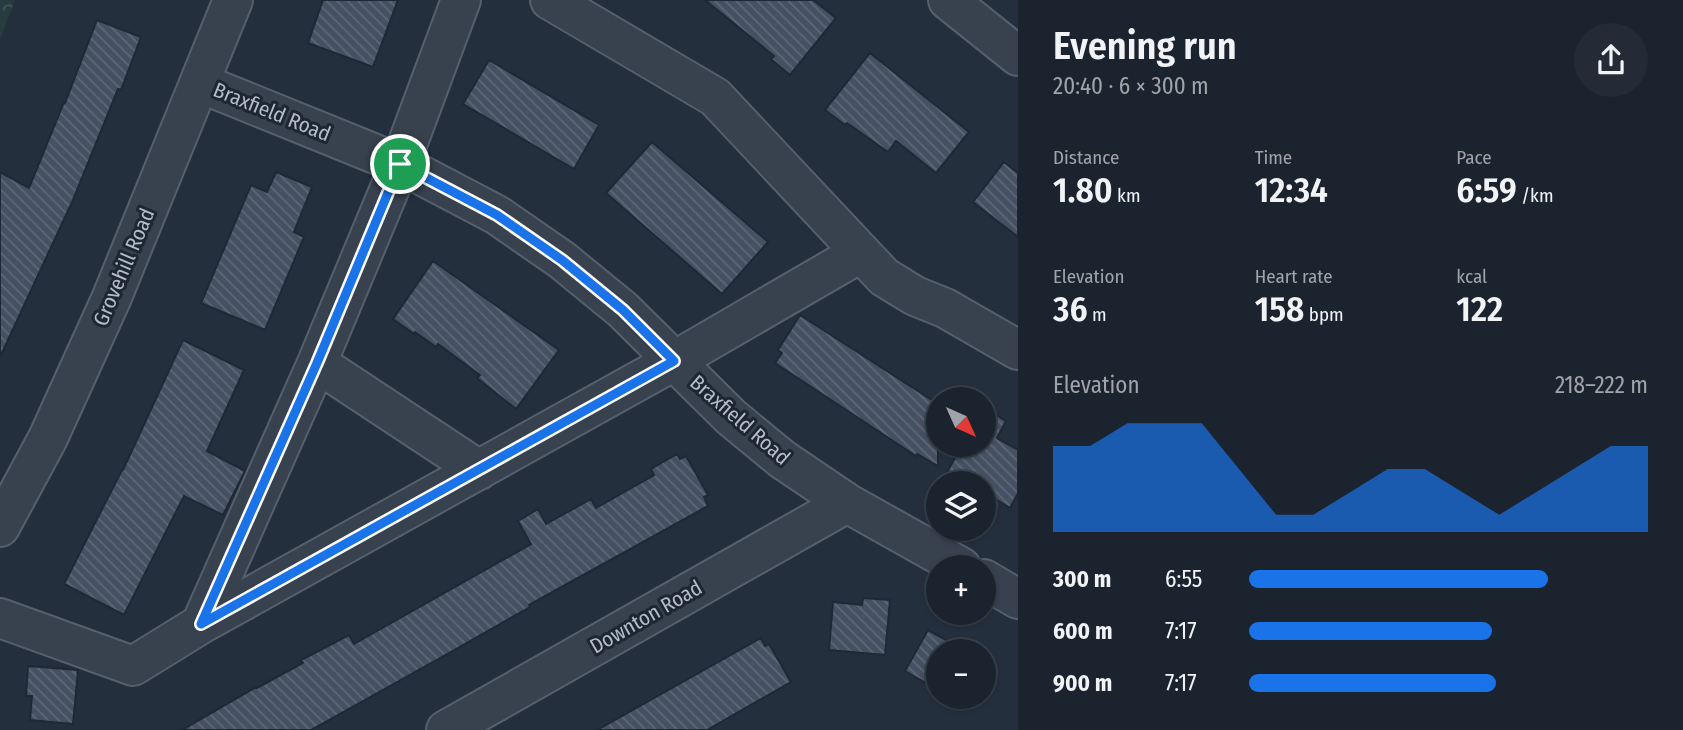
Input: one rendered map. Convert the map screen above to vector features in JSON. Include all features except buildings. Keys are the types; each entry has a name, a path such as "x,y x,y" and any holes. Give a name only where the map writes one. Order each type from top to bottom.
{"street":[{"name":"Grovehill Road","path":"0,527 48,438 112,297 233,0"},
{"path":"201,624 317,363 400,164 461,0"},
{"path":"550,0 715,97 884,277 1018,350"},
{"path":"948,0 1018,56"},
{"name":"Braxfield Road","path":"200,83 400,164 497,215 562,260 623,310 731,417 782,459 846,503 939,555"},
{"path":"0,618 133,666 201,624 674,361 860,253"},
{"path":"317,363 480,470"},
{"name":"Downton Road","path":"446,730 846,503"},
{"path":"996,586 1018,598"}],"green space":[{"path":"0,0 15,0 0,39"}],"route":[{"path":"400,164 497,215 562,260 623,310 674,361 201,624 317,363 400,164"}]}
